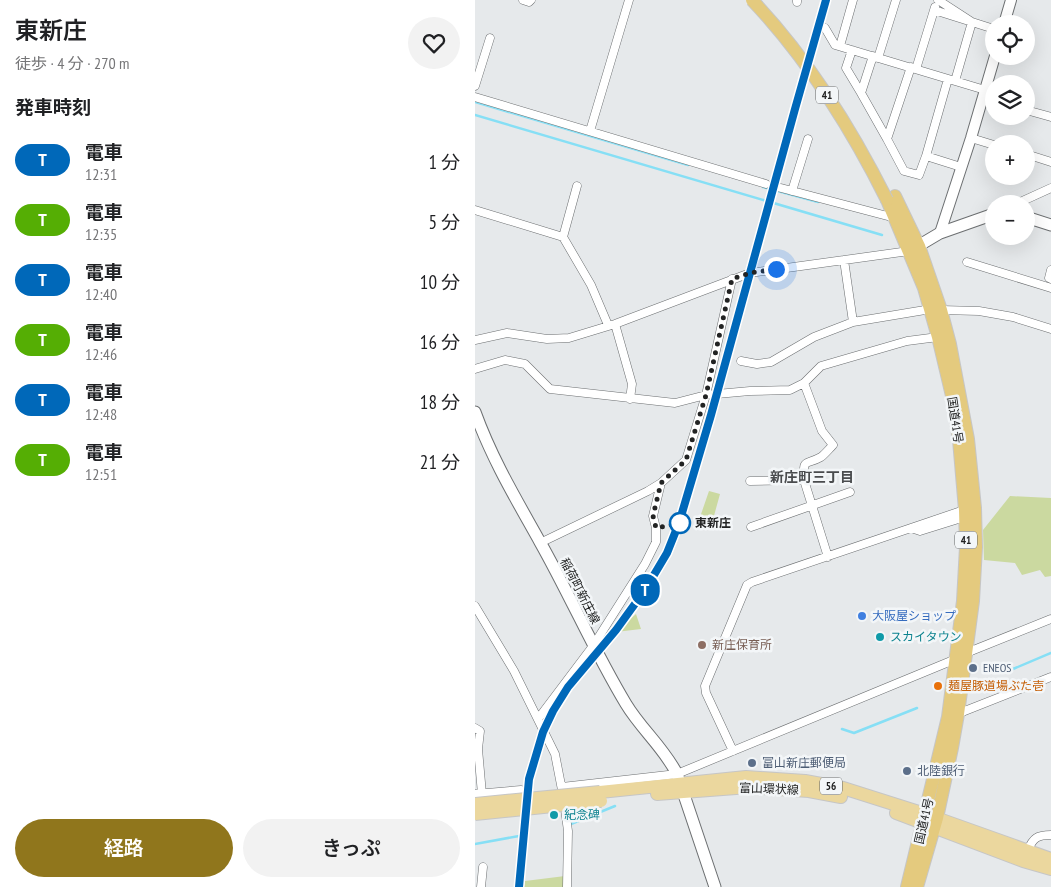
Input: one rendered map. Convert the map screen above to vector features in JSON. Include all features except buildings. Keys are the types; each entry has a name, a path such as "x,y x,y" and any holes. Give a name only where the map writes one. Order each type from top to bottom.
{"highway":[{"name":"国道41号","path":"752,0 798,55 834,104 891,198 895,218 914,249"},
{"name":"国道41号","path":"763,0 805,50 840,100 871,150 914,249 949,344 968,439 970,512 966,547 961,656 953,715 917,887"},
{"name":"国道41号","path":"936,310 938,337 952,396 970,512"},
{"name":"国道41号","path":"907,887 930,821"}],"main road":[{"path":"914,249 940,233 985,217"},
{"path":"1035,220 1051,225"},
{"name":"稲荷町新庄線","path":"475,412 491,452 593,646 642,728 670,759 715,887"},
{"name":"富山環状線","path":"475,814 601,797 680,783 809,791 843,797 909,818 930,821 1028,850 1051,859"},
{"name":"富山環状線","path":"477,797 601,797"},
{"name":"富山環状線","path":"930,821 1023,861 1051,870"}],"street":[{"path":"523,0 529,2 531,0"},
{"path":"589,131 629,0"},
{"path":"840,46 853,0"},
{"path":"861,93 896,0"},
{"path":"887,139 938,0 973,22"},
{"path":"1007,15 1011,0"},
{"path":"934,10 985,26"},
{"path":"852,50 846,68 904,171 919,175 973,22"},
{"path":"825,28 835,45 952,80 984,93"},
{"path":"475,86 490,38"},
{"path":"940,233 992,65"},
{"path":"475,98 766,184"},
{"path":"1035,113 1051,117"},
{"path":"971,138 985,142"},
{"path":"792,191 808,139"},
{"path":"925,156 961,167"},
{"path":"1035,157 1051,162"},
{"path":"563,237 577,186"},
{"path":"781,188 895,218"},
{"path":"1035,195 1051,188"},
{"path":"475,210 563,237 612,325 633,384 630,399"},
{"path":"475,340 507,333 547,339 569,338 612,325 732,279 761,271 914,249"},
{"path":"844,260 853,322"},
{"path":"967,262 1051,288"},
{"path":"1038,284 1050,276"},
{"path":"540,542 648,491 661,483 686,460 706,395 732,279"},
{"path":"741,361 757,364 771,362 814,337 853,322 936,310 979,311 1013,317 1051,329"},
{"path":"475,369 505,360 525,364 549,389 675,403 706,395 790,390 804,383 821,366 907,341 938,337"},
{"path":"804,383 822,431 833,445 821,457 807,462 803,467 804,480 811,506 828,557"},
{"path":"750,481 804,480"},
{"path":"538,719 593,646 645,564 656,542 656,528 653,516 661,483"},
{"path":"751,527 850,492"},
{"path":"733,751 706,693 705,686 747,585 911,528 920,531 970,512"},
{"path":"475,606 513,670 555,754 568,831 567,887"},
{"path":"562,787 680,783 733,751 1051,619"},
{"path":"953,715 1051,677"},
{"path":"475,728 480,731 477,749 477,797 521,790"},
{"path":"1028,850 1033,839 1040,835 1051,835"},
{"path":"481,887 483,867"}],"green space":[{"path":"709,491 720,494 712,523 699,520"},
{"path":"1010,496 1051,498 1051,576 1045,577 1040,570 1022,575 1015,563 984,560 983,530"},
{"path":"636,614 641,629 616,632"},
{"path":"565,876 563,887 524,887 525,881"}],"waterway":[{"path":"475,102 688,165"},
{"path":"475,115 882,235"},
{"path":"763,187 818,202"},
{"path":"1013,669 1051,653"},
{"path":"842,729 854,733 917,708"},
{"path":"571,824 615,806"},
{"path":"475,844 519,836"}],"railway":[{"path":"519,887 529,779 543,732 568,687 616,630 645,589 667,553 679,523 711,415 826,0"}],"train":[{"name":"T","path":"519,887 529,779 543,732 568,687 616,630 645,590 667,553 679,523 696,471 826,0"}],"place":[{"name":"東新庄","path":"680,523"},
{"name":"大阪屋ショップ","path":"862,616"},
{"name":"スカイタウン","path":"880,637"},
{"name":"新庄保育所","path":"702,645"},
{"name":"ENEOS","path":"973,668"},
{"name":"麺屋豚道場ぶた壱","path":"938,686"},
{"name":"富山新庄郵便局","path":"752,763"},
{"name":"北陸銀行","path":"907,771"},
{"name":"紀念碑","path":"554,815"}],"district":[{"name":"新庄町三丁目","path":"812,477"}],"route":[{"path":"680,523 656,528 653,516 661,483 686,460 706,395 732,279 750,273 776,269"}]}
